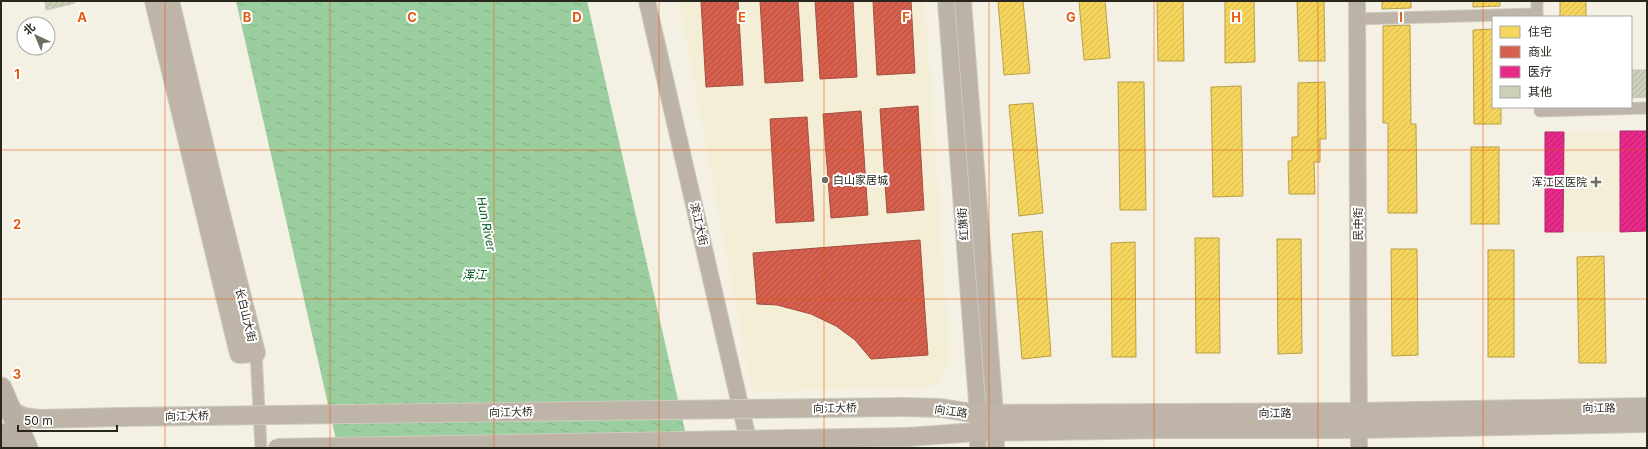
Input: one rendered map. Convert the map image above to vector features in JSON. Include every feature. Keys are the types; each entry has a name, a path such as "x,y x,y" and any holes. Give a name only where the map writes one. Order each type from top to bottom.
{"highway":[{"path":"1,388 27,448"},
{"path":"1,434 7,448"}],"main road":[{"name":"长白山大街","path":"154,1 239,354 256,353 170,1"},
{"name":"向江路","path":"903,407 941,408 987,431"},
{"name":"向江大桥","path":"10,410 24,417 39,419 903,407"},
{"name":"向江路","path":"277,448 907,437 987,431 1359,421 1647,407"},
{"name":"向江路","path":"1359,421 1647,423"}],"street":[{"name":"滨江大街","path":"647,1 750,448"},
{"name":"红旗街","path":"946,1 987,431"},
{"path":"963,1 987,431"},
{"name":"民中街","path":"1357,1 1359,448"},
{"path":"1537,1 1537,16"},
{"path":"1357,19 1492,17"},
{"path":"1540,108 1540,111 1647,108"},
{"path":"256,353 261,448"}],"shaded area":[{"name":"白山家居城","path":"679,1 925,1 950,360 937,386 752,392"},
{"name":"浑江区医院","path":"1647,131 1647,231 1545,232 1545,132"}],"water":[{"name":"浑江","path":"236,1 587,1 689,448 338,448"}],"building: 住宅":[{"path":"998,1 1023,1 1030,73 1004,75"},
{"path":"1079,1 1105,1 1110,58 1084,60"},
{"path":"1157,1 1183,1 1184,61 1158,61"},
{"path":"1225,1 1254,1 1255,62 1225,63"},
{"path":"1297,1 1324,1 1325,61 1299,61"},
{"path":"1382,1 1411,1 1411,8 1382,9"},
{"path":"1473,1 1500,1 1500,6 1473,7"},
{"path":"1560,1 1586,1 1586,16 1560,16"},
{"path":"1410,25 1411,124 1416,124 1417,213 1388,213 1388,123 1383,123 1383,26"},
{"path":"1492,29 1492,108 1501,108 1501,124 1474,124 1473,30"},
{"path":"1118,82 1144,82 1146,210 1120,210"},
{"path":"1325,82 1326,139 1320,139 1320,162 1314,162 1315,194 1289,194 1288,161 1292,161 1292,137 1298,137 1298,83"},
{"path":"1241,86 1243,196 1213,197 1211,87"},
{"path":"1033,103 1043,213 1019,216 1009,105"},
{"path":"1471,147 1499,147 1499,224 1471,224"},
{"path":"1042,231 1051,356 1022,359 1012,234"},
{"path":"1195,238 1219,238 1220,353 1196,353"},
{"path":"1277,239 1301,239 1302,353 1278,354"},
{"path":"1135,242 1136,357 1112,357 1111,243"},
{"path":"1391,249 1417,249 1418,355 1392,356"},
{"path":"1488,250 1514,250 1514,357 1488,357"},
{"path":"1604,256 1606,363 1579,363 1577,257"}],"building: 商业":[{"path":"701,1 738,1 743,85 706,87"},
{"path":"760,1 798,1 803,81 765,83"},
{"path":"815,1 853,1 857,77 820,79"},
{"path":"873,1 911,1 915,73 877,75"},
{"path":"918,106 924,210 887,213 880,109"},
{"path":"861,111 868,215 831,218 823,114"},
{"path":"807,117 814,221 776,223 770,119"},
{"path":"920,240 928,355 871,359 855,340 836,326 811,314 777,305 757,304 753,253"}],"building: 医疗":[{"path":"1620,131 1647,131 1647,231 1620,232"},
{"path":"1545,132 1564,132 1563,232 1545,232"}],"building: 其他":[{"path":"45,1 75,1 75,3 46,10"},
{"path":"1632,70 1647,70 1647,97 1632,98"}],"place":[{"name":"白山家居城","path":"825,180"},
{"name":"浑江区医院","path":"1596,182"}],"water label":[{"name":"Hun River","path":"486,224"}]}
